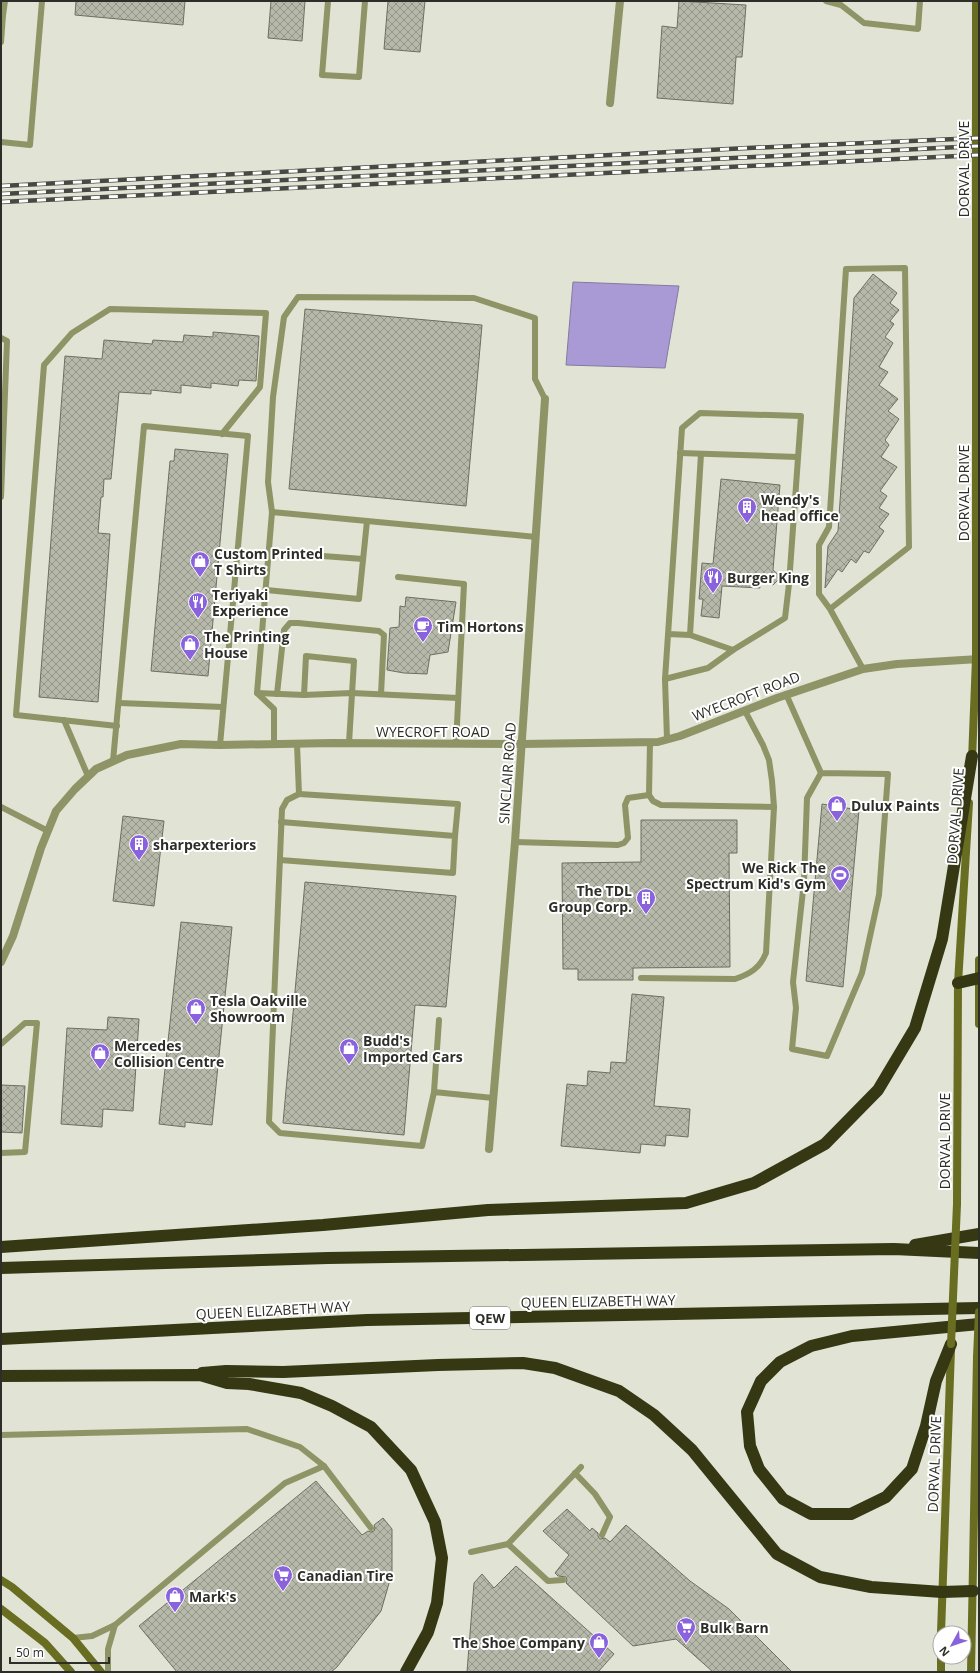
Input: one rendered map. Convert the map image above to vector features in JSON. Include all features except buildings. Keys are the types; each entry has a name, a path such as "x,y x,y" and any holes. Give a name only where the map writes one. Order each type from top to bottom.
{"highway":[{"path":"1,1247 323,1225 488,1210 686,1202 754,1183 825,1144 878,1090 916,1028 942,939 972,756"},
{"path":"958,983 978,978"},
{"path":"894,1249 979,1234"},
{"path":"1,1268 328,1258 894,1249 979,1253"},
{"name":"QUEEN ELIZABETH WAY","path":"1,1339 367,1320 979,1308"},
{"path":"952,1344 936,1381 926,1426 912,1469 886,1497 850,1514 811,1514 783,1499 759,1469 750,1446 747,1412 761,1381 780,1362 811,1346 852,1336 979,1324"},
{"path":"200,1375 202,1373 226,1372 283,1372 430,1365 515,1363 554,1368 618,1391 654,1415 692,1450 777,1554 820,1577 872,1587 942,1592 972,1591"},
{"path":"1,1376 200,1375 226,1383 249,1384 301,1393 332,1406 371,1427 411,1470 435,1522 442,1558 437,1603 428,1632 406,1672"}],"main road":[{"name":"DORVAL DRIVE","path":"941,1625 957,1204 958,983 977,659 976,1"},
{"path":"979,960 979,1024"},
{"path":"971,1672 979,1312"},
{"path":"1,1580 12,1587 73,1638 101,1672"},
{"path":"1,1609 45,1643 71,1672"}],"street":[{"path":"610,103 620,1"},
{"name":"SINCLAIR ROAD","path":"489,1149 515,842 545,398"},
{"name":"WYECROFT ROAD","path":"1,962 13,936 41,848 56,811 75,789 96,769 127,755 181,744 522,744 650,742 680,736 786,694 863,669 897,664 977,659"}],"lane":[{"path":"1,42 2,15 5,1"},
{"path":"1,142 30,145 42,1"},
{"path":"328,1 322,75 358,77 365,1"},
{"path":"826,1 842,6 864,23 918,29 920,1"},
{"path":"830,609 909,547 905,268 846,269 829,527 819,545 819,594 830,609 863,669"},
{"path":"257,693 272,512 268,482 273,397 284,317 298,297 474,298 535,318 535,378 545,398"},
{"path":"116,726 16,715 44,364 72,333 110,309 266,313 260,387 222,434"},
{"path":"1,338 7,341 1,497"},
{"path":"665,679 708,668 733,650 785,618 789,584 801,416 700,413 682,428 665,679 667,739"},
{"path":"113,761 144,426 248,436 220,745"},
{"path":"680,453 797,457"},
{"path":"690,635 701,454"},
{"path":"272,512 536,538"},
{"path":"266,590 359,599 367,521"},
{"path":"269,552 363,559"},
{"path":"398,577 464,584 456,744"},
{"path":"277,694 284,630 290,623 298,623 379,631 384,636 381,694"},
{"path":"668,634 690,635 733,650"},
{"path":"304,694 306,656 354,661 349,743"},
{"path":"257,693 352,693 458,698"},
{"path":"257,693 274,709 274,744"},
{"path":"786,694 821,773"},
{"path":"118,703 223,707"},
{"path":"641,978 735,979 749,974 762,964 766,953 774,807 769,760 746,711"},
{"path":"64,720 88,776"},
{"path":"650,742 649,795 653,801 661,804 774,807"},
{"path":"297,744 299,794"},
{"path":"821,773 888,774 879,895 862,973 827,1056 792,1048 796,1008 793,982 804,881 807,798 821,773"},
{"path":"280,860 453,873 458,804 299,794 287,800 282,809 281,822 269,1122 280,1133 422,1146 434,1092 439,1020"},
{"path":"515,842 618,845 624,843 628,838 625,805 628,798 649,795"},
{"path":"1,807 48,831"},
{"path":"281,822 455,836"},
{"path":"1,1044 25,1023 37,1023 25,1152 1,1153"},
{"path":"434,1092 493,1098"},
{"path":"1,1435 247,1429 300,1447 324,1466 371,1528"},
{"path":"73,1638 92,1636 115,1625 285,1483 324,1466"},
{"path":"471,1552 508,1544 581,1467"},
{"path":"575,1473 594,1494 610,1517 602,1535"},
{"path":"508,1544 548,1581 563,1580"},
{"path":"108,1672 108,1649 115,1625"}],"shaded area":[{"path":"573,282 679,286 665,368 566,365"}],"railway":[{"path":"1,186 748,148 979,138"},
{"path":"1,194 979,146"},
{"path":"1,202 979,155"}],"place":[{"name":"Wendy's head office","path":"747,524"},
{"name":"Custom Printed T Shirts","path":"200,578"},
{"name":"Burger King","path":"713,594"},
{"name":"Teriyaki Experience","path":"198,619"},
{"name":"Tim Hortons","path":"423,643"},
{"name":"The Printing House","path":"190,661"},
{"name":"Dulux Paints","path":"837,822"},
{"name":"sharpexteriors","path":"139,861"},
{"name":"We Rick The Spectrum Kid's Gym","path":"840,892"},
{"name":"The TDL Group Corp.","path":"646,915"},
{"name":"Tesla Oakville Showroom","path":"196,1025"},
{"name":"Budd's Imported Cars","path":"349,1065"},
{"name":"Mercedes Collision Centre","path":"100,1070"},
{"name":"Canadian Tire","path":"283,1592"},
{"name":"Mark's","path":"175,1613"},
{"name":"Bulk Barn","path":"686,1644"},
{"name":"The Shoe Company","path":"599,1659"}]}
